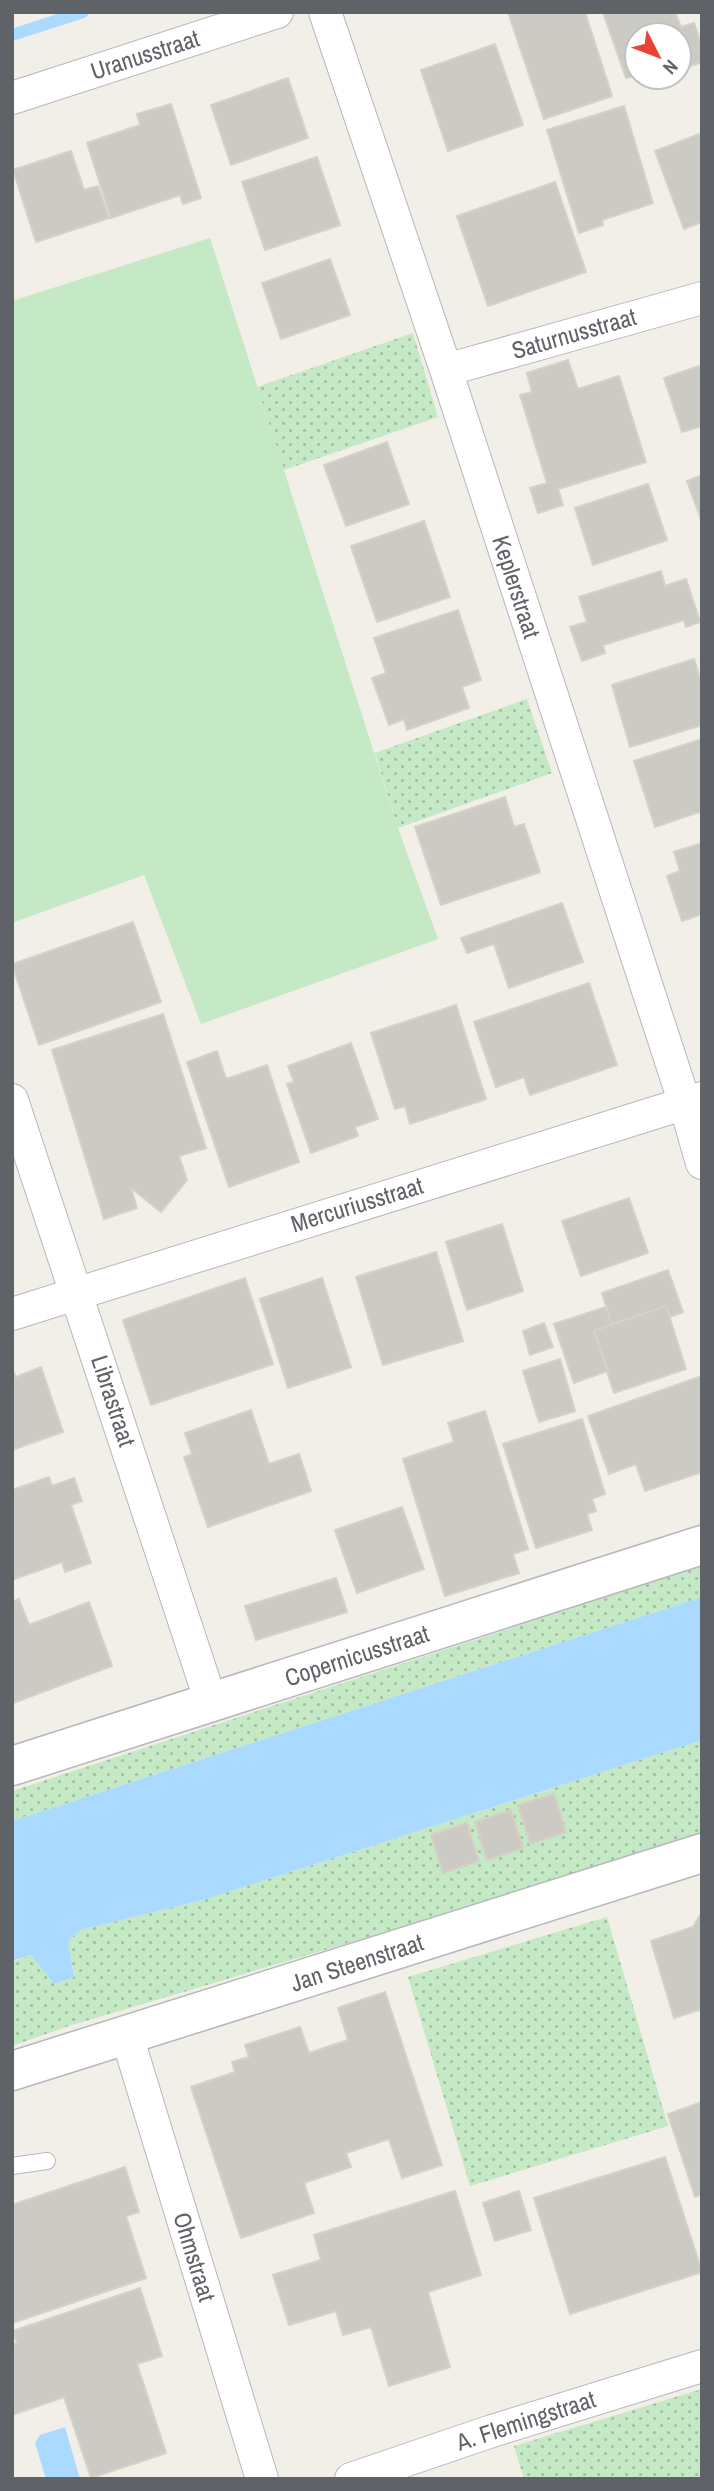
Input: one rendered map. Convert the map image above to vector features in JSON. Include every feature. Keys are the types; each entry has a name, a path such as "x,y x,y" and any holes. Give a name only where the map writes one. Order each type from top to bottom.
{"street":[{"name":"Uranusstraat","path":"12,98 277,12"},
{"name":"Keplerstraat","path":"325,12 693,1101 702,1163"},
{"name":"Saturnusstraat","path":"446,370 702,298"},
{"name":"Librastraat","path":"12,1100 211,1702"},
{"name":"Mercuriusstraat","path":"12,1314 693,1101"},
{"name":"Copernicusstraat","path":"12,1766 702,1545"},
{"name":"Jan Steenstraat","path":"12,2071 702,1853"},
{"name":"Ohmstraat","path":"127,2036 262,2479"},
{"name":"A. Flemingstraat","path":"351,2479 702,2365"}],"lane":[{"path":"12,2166 47,2161"}],"green space":[{"path":"210,238 398,828 438,939 201,1024 144,875 12,923 12,301"},
{"path":"413,333 438,417 284,470 257,387"},
{"path":"527,699 552,773 398,828 375,753"},
{"path":"702,1566 702,1597 12,1821 12,1791"},
{"path":"702,1740 702,1833 409,1925 69,2026 12,2046 12,1962 31,1955 54,1984 74,1977 68,1941 80,1930 203,1900"},
{"path":"607,1917 668,2126 470,2186 408,1977"},
{"path":"702,2389 702,2479 524,2479 514,2446"}],"water":[{"path":"702,1597 702,1740 203,1900 80,1930 68,1941 74,1977 54,1984 31,1955 12,1961 12,1821"},
{"path":"65,2427 80,2479 46,2479 35,2443 40,2435"}],"building":[{"path":"508,12 585,12 612,96 544,119"},
{"path":"603,12 675,12 679,21 623,21 623,69"},
{"path":"694,23 702,46 702,62 693,65"},
{"path":"495,44 523,125 448,151 421,70"},
{"path":"288,78 308,138 231,165 211,105"},
{"path":"171,104 201,198 183,204 180,195 111,218 87,143 140,125 137,114"},
{"path":"624,106 653,203 602,220 603,225 579,233 547,130"},
{"path":"702,133 702,222 684,229 655,151"},
{"path":"71,151 84,190 98,186 109,218 36,242 13,170"},
{"path":"317,157 340,225 265,250 242,182"},
{"path":"555,182 586,272 488,306 457,216"},
{"path":"330,259 350,315 281,339 262,283"},
{"path":"568,360 578,389 619,376 646,462 558,489 563,505 538,513 530,488 547,483 520,395 532,392 527,373"},
{"path":"702,365 702,426 682,432 664,378"},
{"path":"387,442 409,504 346,526 324,465"},
{"path":"702,475 702,522 687,481"},
{"path":"648,484 667,540 593,565 575,508"},
{"path":"424,521 450,597 377,622 351,546"},
{"path":"661,571 665,586 686,579 700,622 686,627 684,620 603,645 605,653 582,661 570,627 587,622 579,597"},
{"path":"458,610 481,680 462,687 469,708 407,730 404,719 389,725 372,678 386,673 374,638"},
{"path":"694,659 702,685 702,725 630,747 612,685"},
{"path":"702,739 702,811 655,827 634,761"},
{"path":"505,797 514,827 524,824 540,872 441,905 415,827"},
{"path":"702,843 702,914 682,921 667,876 680,871 674,852"},
{"path":"562,903 583,962 509,988 494,944 467,953 461,938"},
{"path":"133,922 161,1002 39,1045 12,964"},
{"path":"589,983 617,1065 530,1095 524,1077 496,1087 474,1022"},
{"path":"456,1005 486,1099 410,1124 405,1106 395,1109 371,1033"},
{"path":"163,1014 206,1148 179,1156 187,1180 161,1212 131,1188 137,1208 104,1219 52,1050"},
{"path":"351,1043 378,1119 355,1127 358,1136 311,1153 287,1084 294,1082 288,1066"},
{"path":"217,1051 226,1079 267,1065 299,1162 229,1187 187,1062"},
{"path":"629,1198 648,1253 581,1276 562,1221"},
{"path":"502,1224 523,1291 467,1310 446,1242"},
{"path":"436,1252 463,1341 383,1365 356,1277"},
{"path":"668,1270 683,1312 670,1317 666,1306 612,1324 602,1293"},
{"path":"245,1278 273,1364 151,1405 123,1320"},
{"path":"322,1278 351,1367 288,1388 260,1299"},
{"path":"666,1306 686,1369 614,1393 594,1331"},
{"path":"606,1307 612,1324 594,1331 608,1371 574,1383 554,1324"},
{"path":"544,1323 553,1347 530,1355 523,1331"},
{"path":"560,1359 575,1411 539,1422 523,1371"},
{"path":"41,1367 63,1432 12,1450 12,1369 16,1377"},
{"path":"702,1376 702,1472 645,1491 636,1464 609,1474 588,1416"},
{"path":"251,1410 269,1464 299,1454 311,1491 208,1527 184,1457 192,1454 185,1433"},
{"path":"485,1411 528,1549 513,1554 519,1573 445,1596 403,1459 454,1442 448,1423"},
{"path":"582,1419 605,1494 592,1499 596,1511 587,1514 592,1530 536,1548 503,1444"},
{"path":"49,1477 52,1486 74,1478 82,1501 71,1505 91,1563 65,1572 62,1562 12,1580 12,1490"},
{"path":"402,1507 424,1569 357,1593 335,1530"},
{"path":"336,1578 347,1612 256,1640 245,1606"},
{"path":"19,1599 29,1625 89,1602 112,1666 13,1703 12,1602"},
{"path":"554,1794 566,1832 530,1844 518,1805"},
{"path":"511,1810 523,1848 487,1860 475,1822"},
{"path":"467,1823 479,1861 443,1873 431,1835"},
{"path":"702,1912 702,2009 674,2018 651,1941 693,1927"},
{"path":"385,1992 442,2165 402,2178 389,2139 346,2153 351,2167 304,2183 314,2213 241,2238 191,2087 235,2072 232,2062 249,2057 245,2045 300,2027 309,2053 348,2040 338,2008"},
{"path":"702,2102 702,2194 695,2197 668,2114"},
{"path":"665,2157 702,2272 570,2314 534,2198"},
{"path":"125,2167 139,2212 126,2216 146,2278 12,2323 12,2205"},
{"path":"455,2191 481,2275 428,2292 450,2367 389,2386 371,2327 343,2335 336,2311 289,2325 273,2275 321,2260 314,2235"},
{"path":"519,2191 531,2230 495,2241 483,2203"},
{"path":"140,2288 162,2356 137,2364 166,2453 91,2478 64,2397 12,2415 12,2345 17,2343 13,2331"}],"waterway":[{"path":"12,35 83,12"}]}
